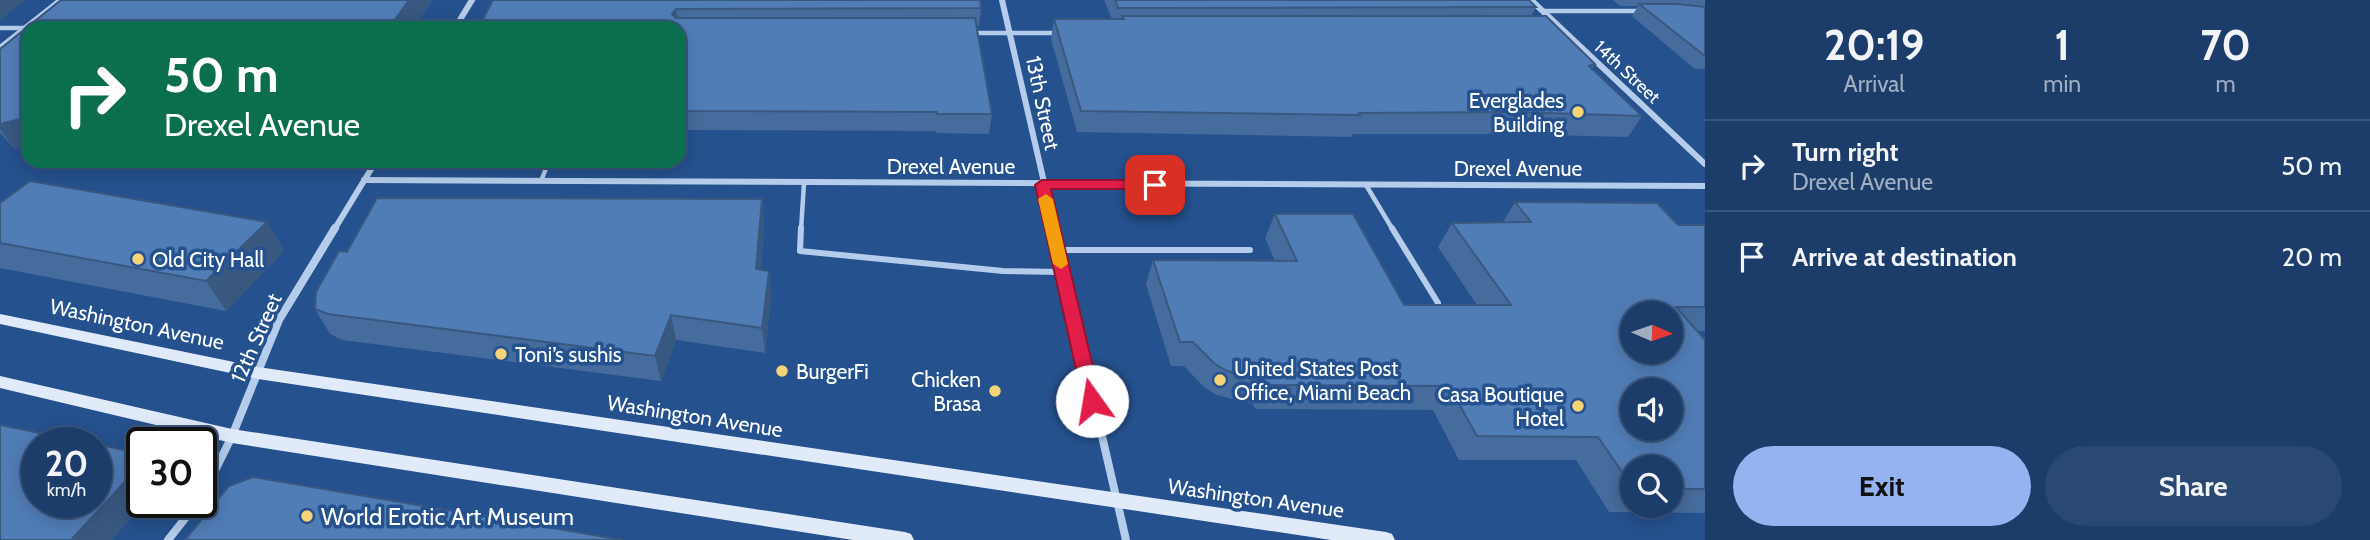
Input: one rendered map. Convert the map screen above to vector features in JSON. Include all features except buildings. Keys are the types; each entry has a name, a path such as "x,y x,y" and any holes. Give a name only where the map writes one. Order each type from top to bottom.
{"main road":[{"name":"Washington Avenue","path":"0,319 258,373 1386,540"},
{"path":"0,382 232,436 905,540"}],"street":[{"path":"34,21 61,0"},
{"path":"460,21 472,0"},
{"name":"13th Street","path":"1002,0 1125,540"},
{"name":"14th Street","path":"1531,0 1705,164"},
{"path":"0,48 21,31"},
{"name":"12th Street","path":"217,466 279,320 372,168"},
{"name":"Drexel Avenue","path":"364,180 1705,186"},
{"name":"12th Street","path":"168,540 186,518"}],"lane":[{"path":"1543,11 1642,11"},
{"path":"0,28 21,28"},
{"path":"1551,32 1564,32"},
{"path":"969,33 1067,33"},
{"path":"541,181 546,168"},
{"path":"804,183 800,251 1003,271 1062,272"},
{"path":"1366,185 1438,303"},
{"path":"1057,250 1250,250"}],"slow traffic":[{"path":"1046,199 1061,264"}],"place":[{"name":"Everglades Building","path":"1578,112"},
{"name":"Old City Hall","path":"138,259"},
{"name":"Toni’s sushis","path":"501,354"},
{"name":"BurgerFi","path":"782,371"},
{"name":"United States Post Office, Miami Beach","path":"1220,380"},
{"name":"Chicken Brasa","path":"995,391"},
{"name":"Casa Boutique Hotel","path":"1578,406"},
{"name":"World Erotic Art Museum","path":"307,516"}],"route":[{"path":"1092,401 1042,185 1155,185"}]}
